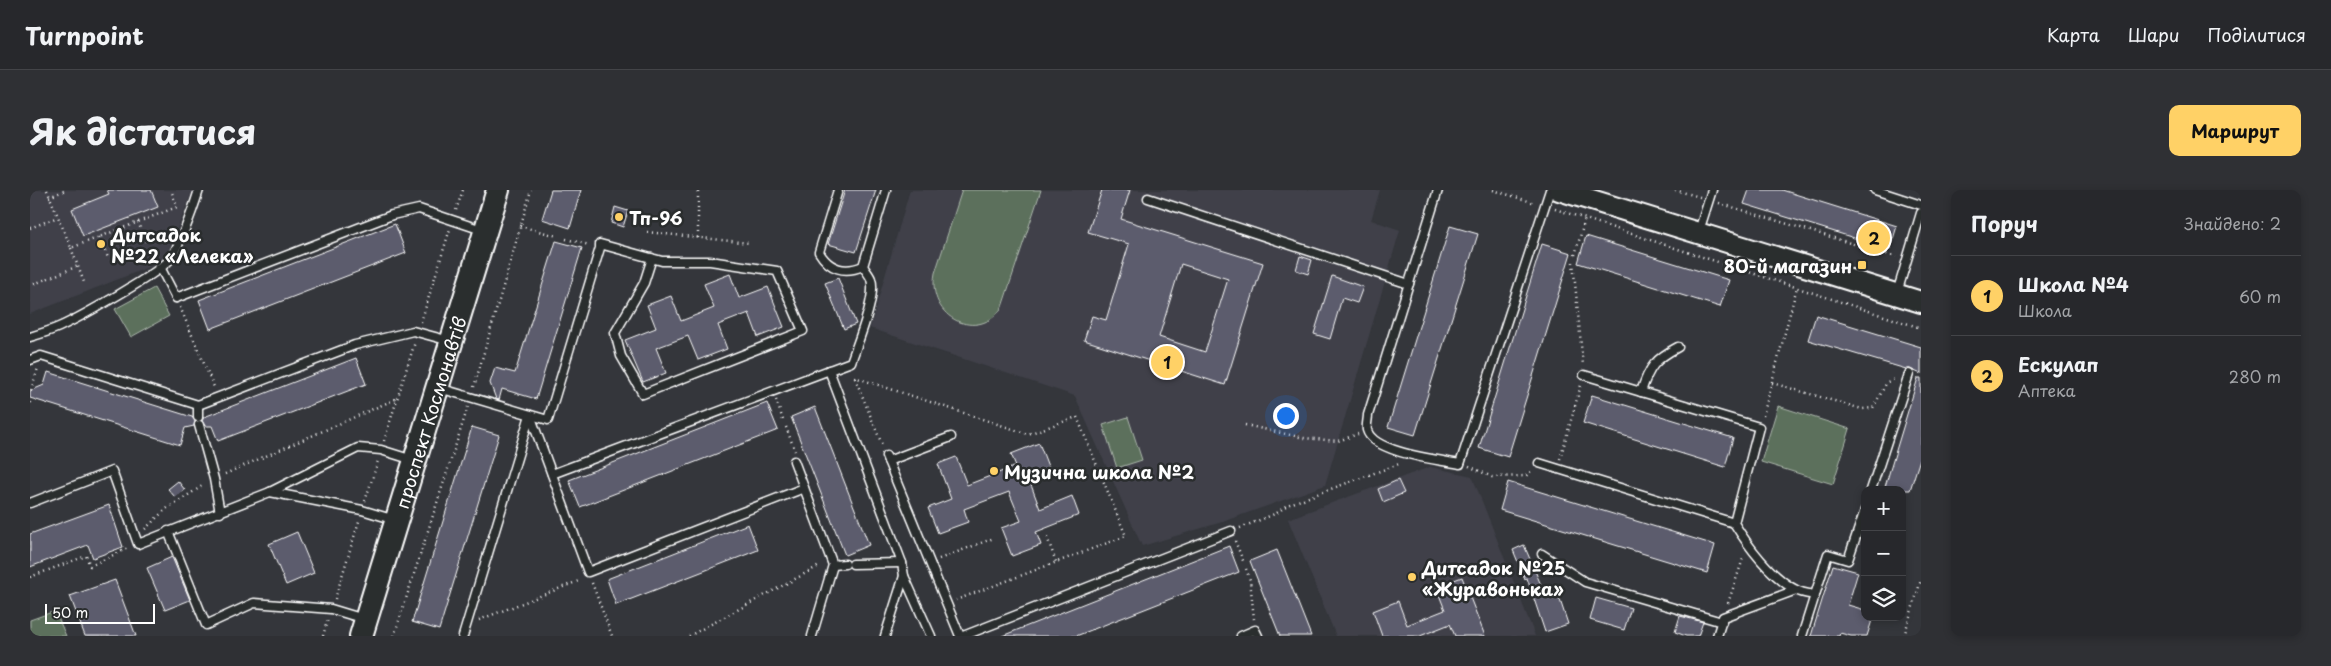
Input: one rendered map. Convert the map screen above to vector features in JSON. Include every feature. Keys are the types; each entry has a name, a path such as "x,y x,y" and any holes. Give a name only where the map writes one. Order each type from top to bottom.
{"main road":[{"name":"проспект Космонавтів","path":"364,628 498,190"}],"street":[{"path":"1559,190 1921,302"}],"lane":[{"path":"30,337 58,328 149,275 170,260 192,212 199,190"},
{"path":"838,190 819,252 824,261 832,267 842,270 853,270 863,266"},
{"path":"552,474 851,362 866,320 872,280 863,266 886,190"},
{"path":"1438,190 1368,415 1368,432 1377,444 1421,458 1460,464 1550,190"},
{"path":"1699,233 1712,190"},
{"path":"1875,190 1921,205"},
{"path":"1148,198 1409,284"},
{"path":"160,267 176,298 392,214 419,209 486,231"},
{"path":"1896,294 1921,214"},
{"path":"438,387 548,420 600,244 652,258 662,261 710,261 777,271 803,331 643,394 620,356 615,333 644,283 652,258"},
{"path":"30,360 41,356 198,405 355,345 418,331 452,342"},
{"path":"1641,392 1647,373 1660,357 1678,347"},
{"path":"829,370 902,563 904,576 931,636"},
{"path":"1872,486 1909,374"},
{"path":"1584,375 1760,427 1734,523"},
{"path":"198,405 199,421 220,513"},
{"path":"530,415 588,572 804,488"},
{"path":"463,636 530,415"},
{"path":"951,437 887,458 946,604 961,636 1234,530"},
{"path":"30,503 112,471 138,544 270,492 358,448 381,450 415,461"},
{"path":"794,461 832,562 812,636"},
{"path":"1539,463 1734,523 1747,545 1766,566 1796,590 1815,595"},
{"path":"270,492 362,510 397,520"},
{"path":"1802,636 1828,554 1848,560 1861,522"},
{"path":"168,531 206,625 254,603 331,609 364,628"},
{"path":"1542,554 1585,582 1723,619 1796,590"},
{"path":"832,562 849,564 902,563"},
{"path":"885,636 904,576"},
{"path":"1717,636 1723,619"},
{"path":"1241,636 1257,633"}],"path":[{"path":"47,190 85,285"},
{"path":"50,197 66,190"},
{"path":"70,248 177,207 170,190"},
{"path":"323,636 463,190"},
{"path":"394,636 471,397 532,190"},
{"path":"698,190 698,238"},
{"path":"1494,190 1921,328"},
{"path":"1675,190 1906,260"},
{"path":"30,228 58,217"},
{"path":"1575,255 1585,219"},
{"path":"138,222 147,244"},
{"path":"520,226 557,236"},
{"path":"648,232 749,243"},
{"path":"99,237 109,260"},
{"path":"566,239 600,248"},
{"path":"1557,468 1584,375 1573,262"},
{"path":"34,284 78,266"},
{"path":"1760,427 1797,287"},
{"path":"176,298 218,398"},
{"path":"1772,383 1862,409 1873,408 1887,382 1909,374"},
{"path":"887,458 854,377 1028,434 1077,416 1126,536 946,604"},
{"path":"772,391 783,420"},
{"path":"30,403 33,399"},
{"path":"1245,425 1304,438 1338,441 1368,432"},
{"path":"786,427 798,459 794,461"},
{"path":"1244,563 1234,530 1277,513 1287,505 1404,462 1406,453"},
{"path":"1460,464 1492,476 1526,476 1539,463"},
{"path":"1047,537 1056,562"},
{"path":"929,562 994,538"},
{"path":"1723,619 1747,545"},
{"path":"689,636 832,562"},
{"path":"1246,569 1250,580 1257,633"},
{"path":"466,625 590,577 612,636"},
{"path":"1904,636 1921,580"}],"shaded area":[{"name":"Дитсадок №22 «Лелека»","path":"30,190 193,190 164,261 30,314"},
{"path":"910,190 1380,190 1371,220 1400,230 1325,485 1222,522 1142,546 1075,396 870,328"},
{"name":"Дитсадок №25 «Журавонька»","path":"1430,467 1472,476 1535,636 1336,636 1288,519"}],"green space":[{"path":"962,190 1041,190 1002,307 992,318 981,323 969,324 957,321 946,313 939,303 934,289 935,273"},
{"path":"154,288 169,316 131,337 115,309"},
{"path":"1778,406 1850,429 1833,484 1761,462"},
{"path":"1128,417 1142,460 1117,468 1103,425"},
{"path":"55,611 66,636 30,636 30,620"}],"building":[{"path":"107,190 151,190 158,207 83,236 72,209 109,194"},
{"path":"551,190 581,190 570,228 542,219"},
{"path":"845,190 876,190 856,252 828,244"},
{"path":"1102,190 1130,190 1121,219 1263,263 1225,385 1084,340 1092,316 1106,320 1129,244 1088,232","holes":["1181,264 1228,279 1205,352 1159,337"]},
{"path":"1749,190 1782,190 1897,226 1890,249 1744,204"},
{"name":"Тп-96","path":"615,207 628,211 623,227 611,223"},
{"path":"395,224 406,253 210,329 199,300"},
{"path":"1450,226 1478,234 1415,435 1388,427"},
{"path":"1586,236 1729,280 1720,307 1578,263"},
{"path":"556,241 582,248 536,399 502,389 499,400 496,399 490,383 495,368 515,373"},
{"path":"1542,244 1571,253 1508,457 1479,448"},
{"path":"1300,256 1312,260 1308,274 1296,270"},
{"path":"730,274 739,298 768,287 784,327 758,337 749,313 718,325 727,349 698,360 688,336 656,348 666,373 643,382 625,340 656,328 647,305 671,296 681,321 714,308 704,284"},
{"path":"1332,276 1363,287 1357,303 1342,298 1330,339 1314,334"},
{"path":"838,278 856,324 844,329 825,283"},
{"path":"1816,315 1921,347 1921,374 1910,369 1808,340"},
{"path":"356,358 366,384 218,441 212,426 205,426 202,421 204,417"},
{"path":"48,372 192,417 195,421 194,426 185,428 180,445 30,398 30,391 44,385"},
{"path":"1918,378 1921,378 1921,456 1910,490 1906,490 1906,486 1885,486"},
{"path":"1592,395 1733,438 1725,467 1583,423"},
{"path":"767,403 778,430 580,507 569,480"},
{"path":"815,407 869,545 845,555 791,417"},
{"path":"472,427 499,435 439,630 412,622"},
{"path":"1039,443 1049,469 1028,477 1040,509 1072,496 1079,515 1036,532 1041,545 1012,556 1001,528 1021,521 1009,492 964,509 968,522 938,533 928,508 951,499 938,464 956,457 967,485 1016,466 1011,454"},
{"path":"1398,480 1404,493 1383,502 1378,489"},
{"path":"178,481 185,490 175,497 168,489"},
{"path":"1508,482 1715,545 1707,573 1500,510"},
{"path":"109,505 123,547 93,558 88,545 30,567 30,534"},
{"path":"748,524 758,550 616,605 607,579"},
{"path":"297,532 314,573 286,585 269,544"},
{"path":"1524,545 1544,592 1556,588 1568,624 1545,632 1527,578 1525,579 1513,550"},
{"path":"1229,546 1239,572 1076,636 1002,636"},
{"path":"1277,550 1311,636 1280,636 1250,561"},
{"path":"172,557 190,600 165,610 147,568"},
{"path":"1833,565 1858,572 1848,605 1861,609 1861,621 1872,621 1867,636 1851,636 1840,633 1839,636 1811,636"},
{"path":"1462,577 1485,636 1455,636 1450,624 1420,636 1382,636 1373,611 1398,601 1407,625 1445,610 1436,587"},
{"path":"115,580 136,636 85,636 70,596"},
{"path":"1596,598 1631,608 1624,630 1590,620"},
{"path":"1680,616 1703,622 1698,636 1686,636 1675,632"}],"place":[{"name":"Тп-96","path":"619,217"},
{"name":"Ескулап","path":"1874,238"},
{"name":"Дитсадок №22 «Лелека»","path":"101,244"},
{"name":"80-й магазин","path":"1862,265"},
{"name":"Школа №4","path":"1167,362"},
{"name":"Музична школа №2","path":"994,471"},
{"name":"Дитсадок №25 «Журавонька»","path":"1412,577"}]}
